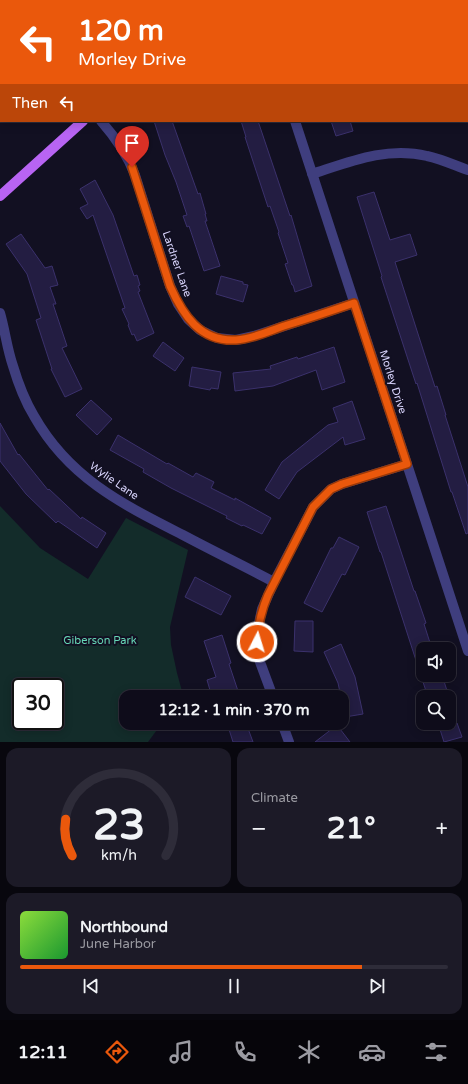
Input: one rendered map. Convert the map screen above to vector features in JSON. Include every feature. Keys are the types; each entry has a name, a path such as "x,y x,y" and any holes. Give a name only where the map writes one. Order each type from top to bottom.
{"main road":[{"path":"0,196 82,122"}],"street":[{"name":"Lardner Lane","path":"102,122 119,143 129,159 138,182 170,286 178,304 188,319 200,330 217,338 236,340 254,336 354,303"},
{"name":"Morley Drive","path":"295,122 468,651"},
{"path":"312,174 363,158 380,154 396,153 427,156 468,170"},
{"name":"Wylie Lane","path":"0,313 12,366 31,410 48,438 79,472 107,494 135,511 274,582"},
{"path":"270,690 260,662 257,642 262,609 274,582 313,507 331,489 342,484 407,464"},
{"path":"285,730 289,742"}],"green space":[{"name":"Giberson Park","path":"0,506 40,548 88,579 126,518 188,550 170,627 171,645 182,690 119,690 119,730 157,730 148,742 0,742"}],"building":[{"path":"154,122 172,122 198,194 200,193 206,214 207,221 205,221 220,266 204,271 189,226 187,227 183,216 187,215"},
{"path":"241,122 258,122 290,216 291,215 312,286 295,292 285,264 288,263 278,233 279,232 270,206 268,207"},
{"path":"331,122 350,122 353,131 336,136"},
{"path":"95,180 113,215 134,276 137,275 140,285 138,286 140,291 138,292 154,333 137,341 134,334 132,335 122,309 125,308 93,215 87,219 80,208 88,204 80,189"},
{"path":"374,192 390,240 410,234 417,255 395,262 435,387 437,386 468,487 468,533 466,534 381,277 382,276 357,197"},
{"path":"21,234 45,268 52,266 58,285 50,287 56,304 53,304 67,346 62,348 82,389 65,397 51,369 36,320 41,318 27,274 6,244"},
{"path":"221,276 243,282 243,284 248,285 243,302 216,294"},
{"path":"163,342 184,358 175,371 153,356"},
{"path":"334,347 345,382 322,390 316,370 273,386 235,391 233,373 271,369 270,366 297,357 298,359"},
{"path":"192,367 221,372 218,389 211,388 210,390 189,386"},
{"path":"91,400 112,419 97,435 76,415"},
{"path":"352,401 365,439 345,445 343,437 297,472 279,499 265,490 282,462 328,425 338,422 333,408"},
{"path":"0,423 18,455 19,454 48,490 49,489 81,519 82,517 106,533 97,548 58,521 56,523 26,494 0,461"},
{"path":"118,435 167,464 168,463 193,477 196,473 214,482 211,488 235,500 235,498 271,518 262,534 226,518 227,516 171,488 143,472 144,469 110,450"},
{"path":"386,506 426,623 424,624 430,642 416,642 416,660 381,552 367,512"},
{"path":"339,537 359,547 345,575 342,574 322,612 304,603 331,548 333,548"},
{"path":"195,577 231,596 221,615 185,597"},
{"path":"295,621 313,621 313,652 294,651"},
{"path":"222,635 231,663 229,664 238,690 210,690 207,680 216,677 204,641"},
{"path":"341,644 355,677 363,714 349,716 349,690 340,690 338,683 324,652"},
{"path":"423,682 444,682 447,690 426,690"},
{"path":"457,723 462,737 444,742 440,730 456,730"},
{"path":"229,730 249,730 253,742 233,742"},
{"path":"331,730 341,730 350,742 315,742"}],"route":[{"path":"132,167 170,286 178,304 188,319 200,330 217,338 236,340 254,336 354,303 407,464 342,484 331,489 313,507 274,582 262,609 257,642"}]}
